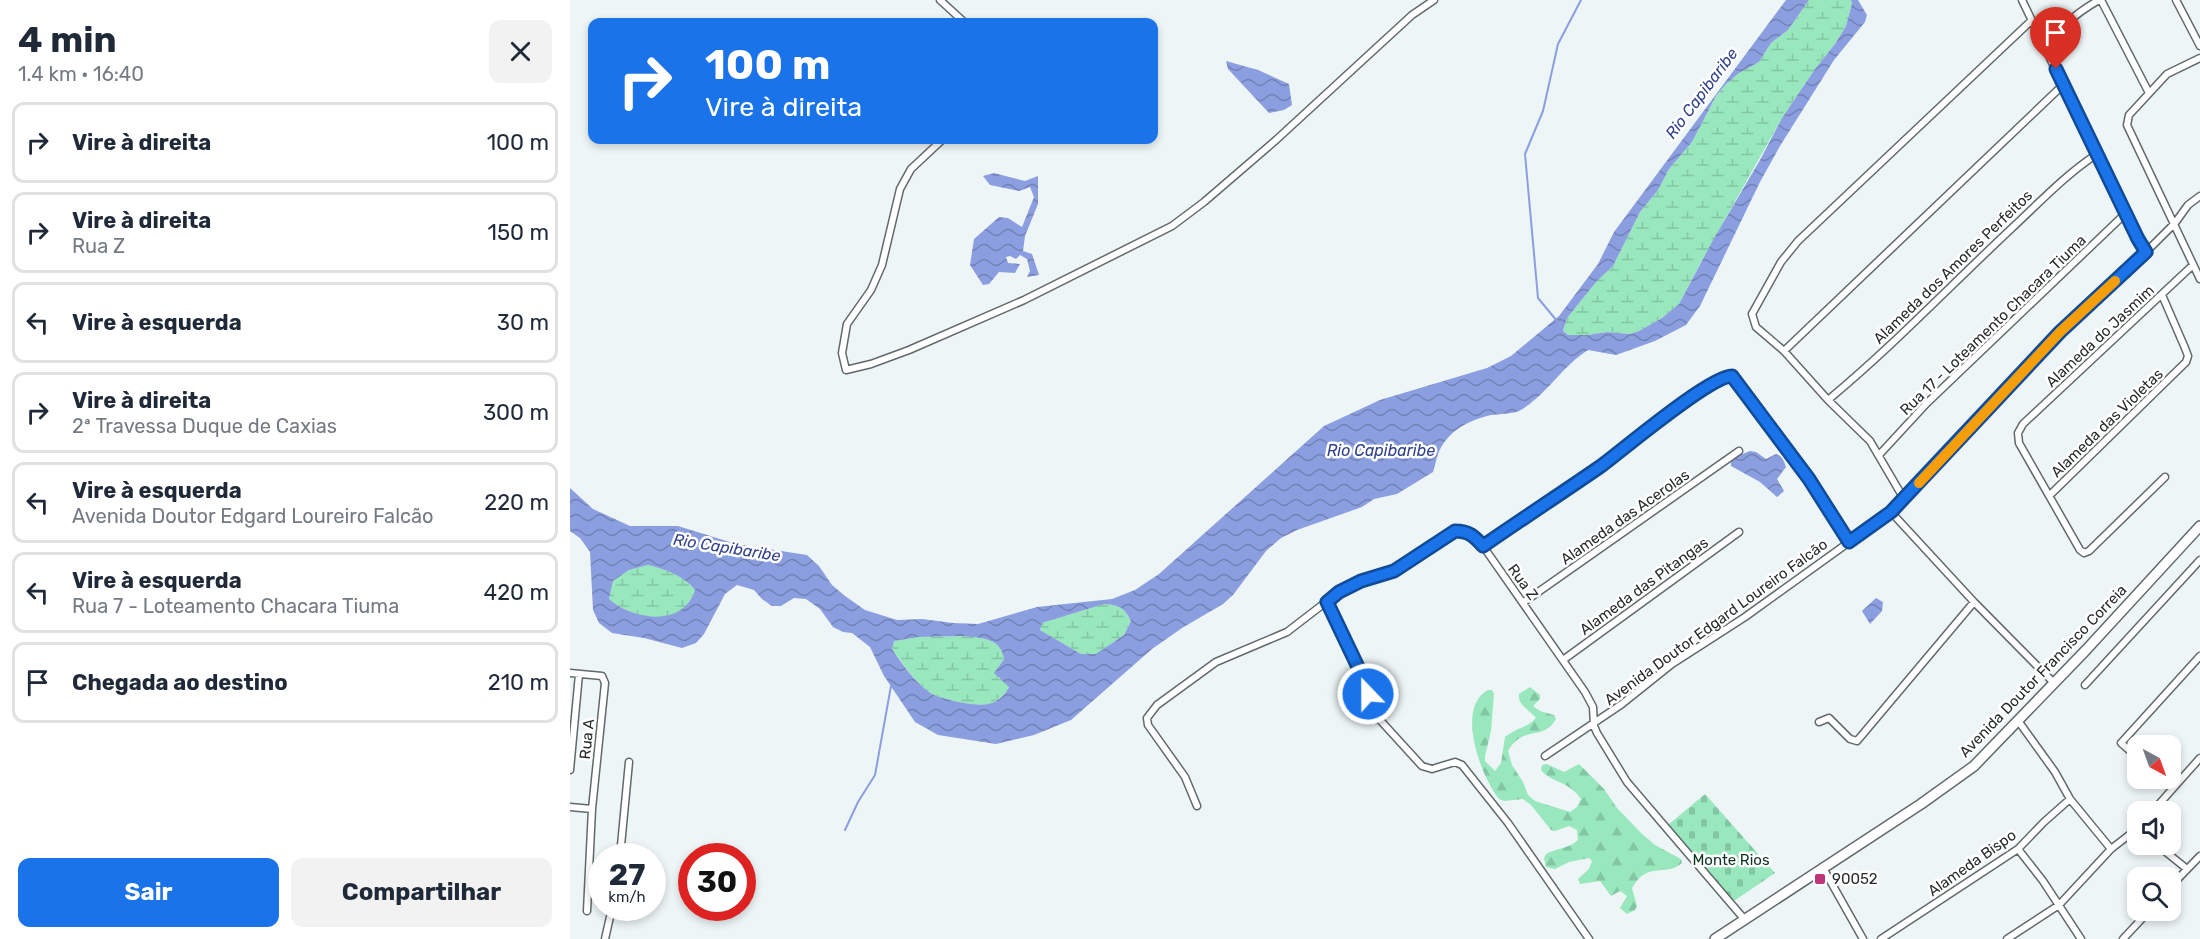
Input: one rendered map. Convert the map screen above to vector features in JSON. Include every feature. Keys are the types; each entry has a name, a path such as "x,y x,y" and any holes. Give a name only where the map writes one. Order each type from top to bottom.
{"main road":[{"name":"Avenida Doutor Francisco Correia","path":"1715,939 1974,766 2019,722 2200,526"}],"street":[{"path":"940,0 960,18"},
{"path":"938,144 911,169 900,189 882,265 871,290 847,324 842,353 846,370 871,364 909,350 1024,300 1172,226 1228,182 1412,15 1434,0"},
{"path":"2022,0 2146,252"},
{"path":"2049,54 2061,29 2069,20 2100,0 2149,93"},
{"path":"2176,0 2200,46"},
{"path":"1904,499 1870,441 1828,400 1784,351 1756,327 1752,314 1781,262 1798,241 2032,20"},
{"path":"2200,58 2174,69 2149,93 2129,115 2128,131 2175,223 2200,279"},
{"path":"1784,351 2064,84"},
{"name":"Alameda dos Amores Perfeitos","path":"1828,400 1908,327 2036,203 2097,154"},
{"name":"Avenida Doutor Edgard Loureiro Falcão","path":"1545,756 1622,704 1672,664 1745,617 1891,512 2060,332 2146,252 2175,223 2188,205 2200,196"},
{"name":"Rua 17 - Loteamento Chacara Tiuma","path":"1879,456 1927,403 2126,213"},
{"name":"Alameda do Jasmim","path":"2050,495 2019,443 2018,433 2023,424 2193,265"},
{"name":"Alameda das Violetas","path":"2050,495 2186,362 2188,356 2162,295"},
{"path":"1483,546 1599,467 1691,397 1717,380 1729,376 1738,382 1809,479 1849,542"},
{"name":"Alameda das Acerolas","path":"1524,602 1739,450"},
{"path":"2050,495 2080,550 2085,553 2165,477"},
{"path":"1891,512 1974,602 2054,683"},
{"name":"Rua Z","path":"1327,602 1339,592 1361,581 1394,571 1455,531 1466,531 1473,535 1524,602 1586,692 1593,707 1597,733 1628,782 1744,920"},
{"name":"Alameda das Pitangas","path":"1563,660 1739,532"},
{"path":"2085,685 2200,560"},
{"path":"1197,806 1185,777 1148,725 1150,713 1166,698 1216,662 1287,632 1327,602 1368,688 1362,714 1380,720 1422,766 1432,769 1455,762 1462,765 1508,823 1588,939"},
{"path":"1819,722 1829,718 1850,740 1857,741 1974,602"},
{"path":"2127,735 2200,656"},
{"path":"570,673 579,674 570,771"},
{"name":"Rua A","path":"579,674 603,677 605,687 592,809 587,911"},
{"path":"2019,722 2055,772 2070,800 2111,849"},
{"path":"2127,735 2121,742 2127,748"},
{"path":"2181,778 2200,758"},
{"path":"621,843 629,762"},
{"path":"2161,801 2170,789"},
{"name":"Alameda Bispo","path":"1881,939 2018,849 2044,822 2070,800"},
{"path":"570,807 592,809"},
{"path":"2007,939 2059,905 2111,849 2127,837"},
{"path":"2018,849 2081,939"},
{"path":"2170,855 2187,869"},
{"path":"2181,875 2200,856"},
{"path":"1823,868 1863,939"},
{"path":"605,939 609,921"},
{"path":"2123,939 2140,921"}],"green space":[{"path":"1809,0 1851,0 1846,26 1782,118 1679,304 1662,318 1630,334 1607,332 1568,335 1563,331 1567,318 1597,281 1613,266 1640,212 1658,190 1669,169 1692,142 1716,96 1739,73 1759,62 1771,43 1788,30"},
{"path":"648,565 674,574 695,590 689,602 680,611 669,616 644,616 631,612 609,599 613,581 629,570"},
{"path":"1104,604 1121,608 1131,621 1124,635 1096,654 1081,654 1040,630 1042,623"},
{"path":"961,636 988,640 999,646 1004,659 998,667 998,678 1005,681 1009,687 995,702 983,705 949,700 934,695 913,677 892,649 894,641 919,637"},
{"path":"1530,687 1540,695 1540,699 1533,706 1540,711 1554,715 1556,719 1545,730 1520,738 1508,751 1512,765 1528,795 1535,801 1570,812 1577,807 1581,799 1571,789 1541,770 1542,765 1547,764 1564,772 1579,764 1604,789 1617,808 1641,833 1655,845 1681,859 1682,863 1675,867 1644,874 1638,880 1632,888 1637,906 1635,910 1627,914 1620,908 1627,896 1620,891 1611,896 1600,881 1580,884 1578,879 1589,869 1592,861 1589,858 1569,862 1555,869 1546,867 1544,858 1546,854 1578,840 1577,830 1569,826 1555,831 1551,830 1531,805 1523,799 1504,801 1499,799 1485,775 1474,743 1472,726 1473,711 1478,699 1488,690 1492,690 1494,694 1491,731 1485,761 1495,771 1501,763 1505,737 1536,718 1519,698 1519,694"},
{"name":"Monte Rios","path":"1705,794 1775,873 1734,901 1668,825"}],"water":[{"name":"Rio Capibaribe","path":"1786,0 1809,0 1788,30 1771,43 1759,62 1739,73 1716,96 1692,142 1669,169 1658,190 1640,212 1613,266 1597,281 1567,318 1563,331 1568,335 1607,332 1630,334 1662,318 1679,304 1782,118 1846,26 1851,0 1858,0 1867,15 1865,22 1834,60 1780,146 1700,306 1686,325 1655,341 1616,355 1588,350 1570,364 1529,405 1519,411 1483,417 1467,423 1453,433 1442,446 1433,472 1397,494 1374,499 1362,507 1281,538 1266,551 1233,595 1223,604 1152,649 1071,720 1034,735 996,744 938,735 915,722 884,676 870,647 852,633 833,627 820,609 806,599 794,598 781,606 772,606 754,590 737,585 725,594 704,634 696,643 682,648 644,638 612,633 599,623 593,610 590,552 580,538 570,531 570,488 593,509 630,526 678,526 736,544 807,555 819,566 832,585 845,596 865,610 897,620 922,619 978,624 1037,607 1112,599 1135,590 1159,574 1324,426 1380,400 1487,368 1511,356 1559,316 1598,264 1614,232","holes":["648,565 674,574 695,590 689,602 680,610 656,617 631,612 609,599 613,581 629,570","1104,604 1121,608 1131,621 1124,635 1096,654 1081,654 1040,630 1042,623","961,636 982,638 994,643 999,646 1004,659 994,673 1009,687 998,700 983,705 949,700 934,695 913,677 892,649 894,641 919,637"]},
{"path":"1226,61 1258,70 1289,84 1292,105 1284,110 1269,113 1228,69"},
{"path":"994,173 1025,181 1038,176 1038,204 1025,236 1023,251 1032,254 1039,275 1027,277 1030,271 1027,259 1020,255 1016,259 1010,256 1006,257 1008,263 1020,264 1015,273 999,272 989,284 983,285 970,265 974,239 999,217 1008,218 1022,227 1034,197 1030,187 1019,191 990,185 983,176"},
{"path":"1750,451 1766,459 1776,454 1782,459 1786,467 1777,479 1784,491 1777,497 1760,482 1731,466 1735,457"},
{"path":"1876,598 1883,602 1882,611 1870,624 1862,611"}],"waterway":[{"path":"1557,321 1538,298 1525,154 1543,111 1558,44 1581,0"},
{"path":"845,830 858,802 875,775 891,686"}],"slow traffic":[{"path":"1919,483 2060,332 2115,281"}],"place":[{"name":"90052","path":"1820,879"}],"route":[{"path":"1368,694 1368,688 1327,602 1339,592 1361,581 1394,571 1455,531 1466,531 1483,546 1599,467 1691,397 1720,378 1729,376 1735,378 1809,479 1849,542 1891,512 2060,332 2146,252 2056,69"}]}
